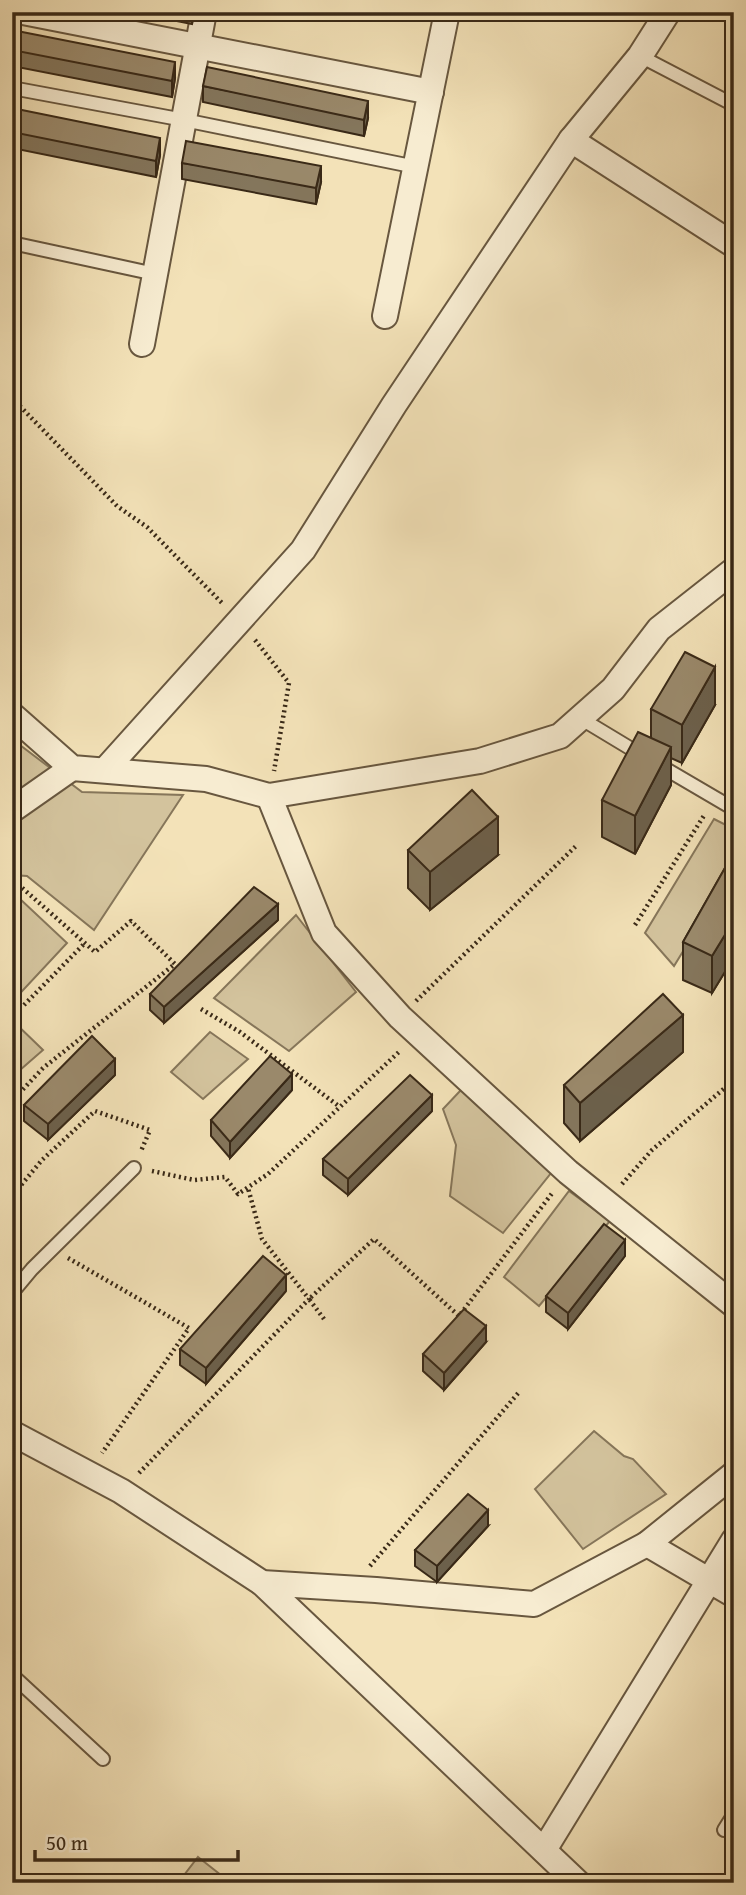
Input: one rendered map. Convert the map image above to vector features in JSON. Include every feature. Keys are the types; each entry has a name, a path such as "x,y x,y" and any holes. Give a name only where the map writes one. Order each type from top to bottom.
{"street":[{"path":"23,12 431,92"},
{"path":"142,344 204,12"},
{"path":"385,316 447,12"},
{"path":"105,770 303,550 394,405 570,140 640,56 668,12"},
{"path":"570,140 734,245"},
{"path":"12,715 72,768 206,779 269,796 480,761 560,736 613,690 659,629 734,569"},
{"path":"12,810 72,768"},
{"path":"269,796 324,933 409,1025 568,1172 734,1305"},
{"path":"12,1433 121,1491 262,1583 578,1883"},
{"path":"262,1583 534,1604 647,1544 734,1475"},
{"path":"544,1850 734,1539"},
{"path":"647,1544 734,1595"}],"lane":[{"path":"640,56 734,105"},
{"path":"12,88 416,167"},
{"path":"12,243 155,274"},
{"path":"580,718 734,810"},
{"path":"12,1293 52,1249 134,1168"},
{"path":"12,1675 103,1759"},
{"path":"724,1830 734,1814"}],"path":[{"path":"12,398 117,506 147,527 239,621 289,683 269,796"},
{"path":"635,925 715,798"},
{"path":"12,1210 17,1190 25,1180 42,1160 95,1111 149,1130 134,1168 194,1180 225,1177 238,1194 268,1174 340,1107 409,1025 576,846"},
{"path":"12,885 20,886 95,952 131,920 175,964 43,1068 12,1101"},
{"path":"24,1005 85,943"},
{"path":"201,1009 240,1032 340,1107"},
{"path":"606,1202 652,1150 734,1080"},
{"path":"121,1491 309,1299 374,1239 459,1316 568,1172"},
{"path":"248,1187 261,1239 324,1319"},
{"path":"52,1249 189,1328 88,1474"},
{"path":"351,1588 520,1391"}],"shaded area":[{"path":"12,739 82,792 183,795 94,930 27,876 12,875"},
{"path":"714,819 734,829 734,868 674,966 645,933"},
{"path":"12,898 19,898 67,943 12,1002"},
{"path":"296,915 356,992 289,1051 214,998"},
{"path":"12,1020 43,1050 12,1077"},
{"path":"210,1032 248,1059 203,1099 171,1072"},
{"path":"461,1090 551,1173 503,1233 450,1196 456,1145 443,1109"},
{"path":"569,1191 610,1221 539,1306 504,1277"},
{"path":"594,1431 624,1456 633,1459 666,1494 583,1549 535,1489"},
{"path":"198,1857 231,1883 178,1883"}],"building":[{"path":"12,30 175,62 172,81 12,50"},
{"path":"207,67 368,101 364,120 203,86"},
{"path":"12,108 160,138 156,161 12,132"},
{"path":"186,141 321,166 316,188 182,163"},
{"path":"685,652 715,667 682,725 651,709"},
{"path":"638,732 671,747 635,816 602,800"},
{"path":"472,790 498,817 430,872 408,850"},
{"path":"734,852 734,920 712,956 683,942"},
{"path":"254,887 278,904 164,1007 150,994"},
{"path":"663,994 683,1015 580,1103 564,1085"},
{"path":"92,1036 115,1059 48,1124 24,1105"},
{"path":"270,1056 292,1074 230,1142 211,1120"},
{"path":"410,1075 432,1095 348,1179 323,1159"},
{"path":"604,1224 625,1240 568,1313 546,1296"},
{"path":"263,1256 286,1275 206,1368 180,1349"},
{"path":"464,1309 486,1326 444,1373 423,1354"},
{"path":"468,1494 488,1510 437,1566 415,1550"}]}
